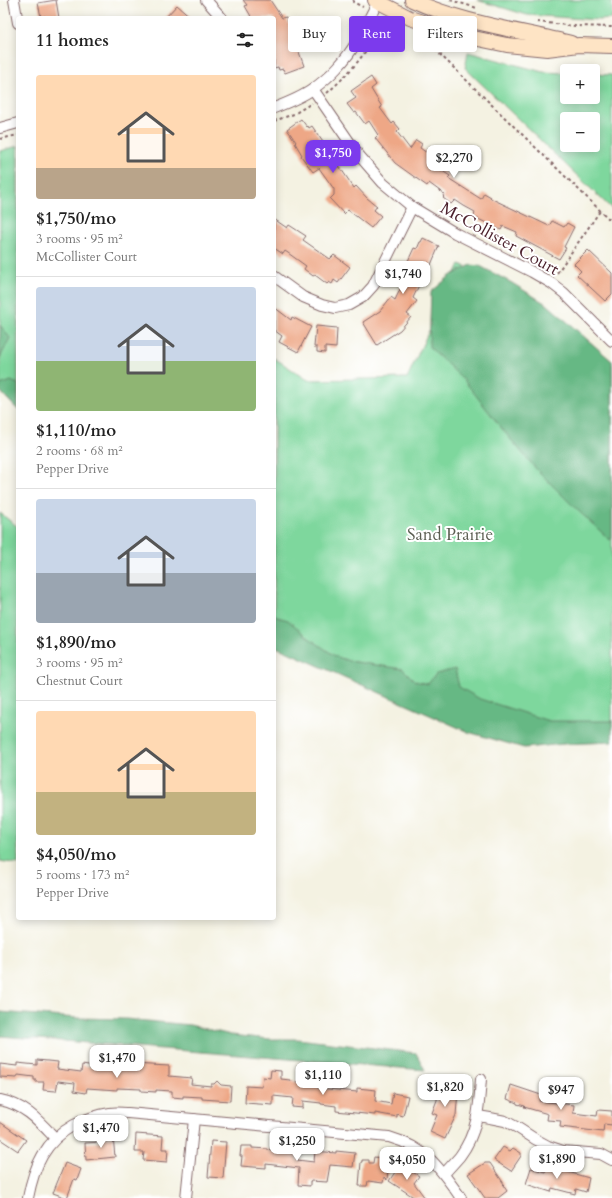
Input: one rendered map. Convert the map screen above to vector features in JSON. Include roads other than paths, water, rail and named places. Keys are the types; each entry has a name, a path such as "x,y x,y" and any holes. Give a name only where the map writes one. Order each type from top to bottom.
{"street":[{"path":"14,0 17,16"},
{"path":"206,0 220,16"},
{"path":"412,0 469,20 580,45"},
{"path":"276,107 313,89 348,56 357,42 376,4 410,18 464,36 507,45 547,49 580,45 612,46"},
{"name":"McCollister Court","path":"313,89 363,159 383,183 412,207 455,232 551,283 564,293 612,340"},
{"path":"0,128 16,124"},
{"path":"276,277 303,297 322,305 335,308 349,305 363,297 373,286 412,207"},
{"path":"444,1174 469,1142 475,1128 478,1116 481,1079"},
{"path":"0,1100 21,1107 34,1115 55,1138"},
{"path":"28,1198 36,1167 45,1150 55,1138 80,1122 94,1116 110,1113 128,1113 389,1137 408,1143 424,1153 436,1164 461,1198"},
{"path":"478,1116 505,1121 548,1146 563,1151 601,1154 612,1160"},
{"path":"186,1198 194,1119"}],"park label":[{"name":"Sand Prairie","path":"450,534"}]}
